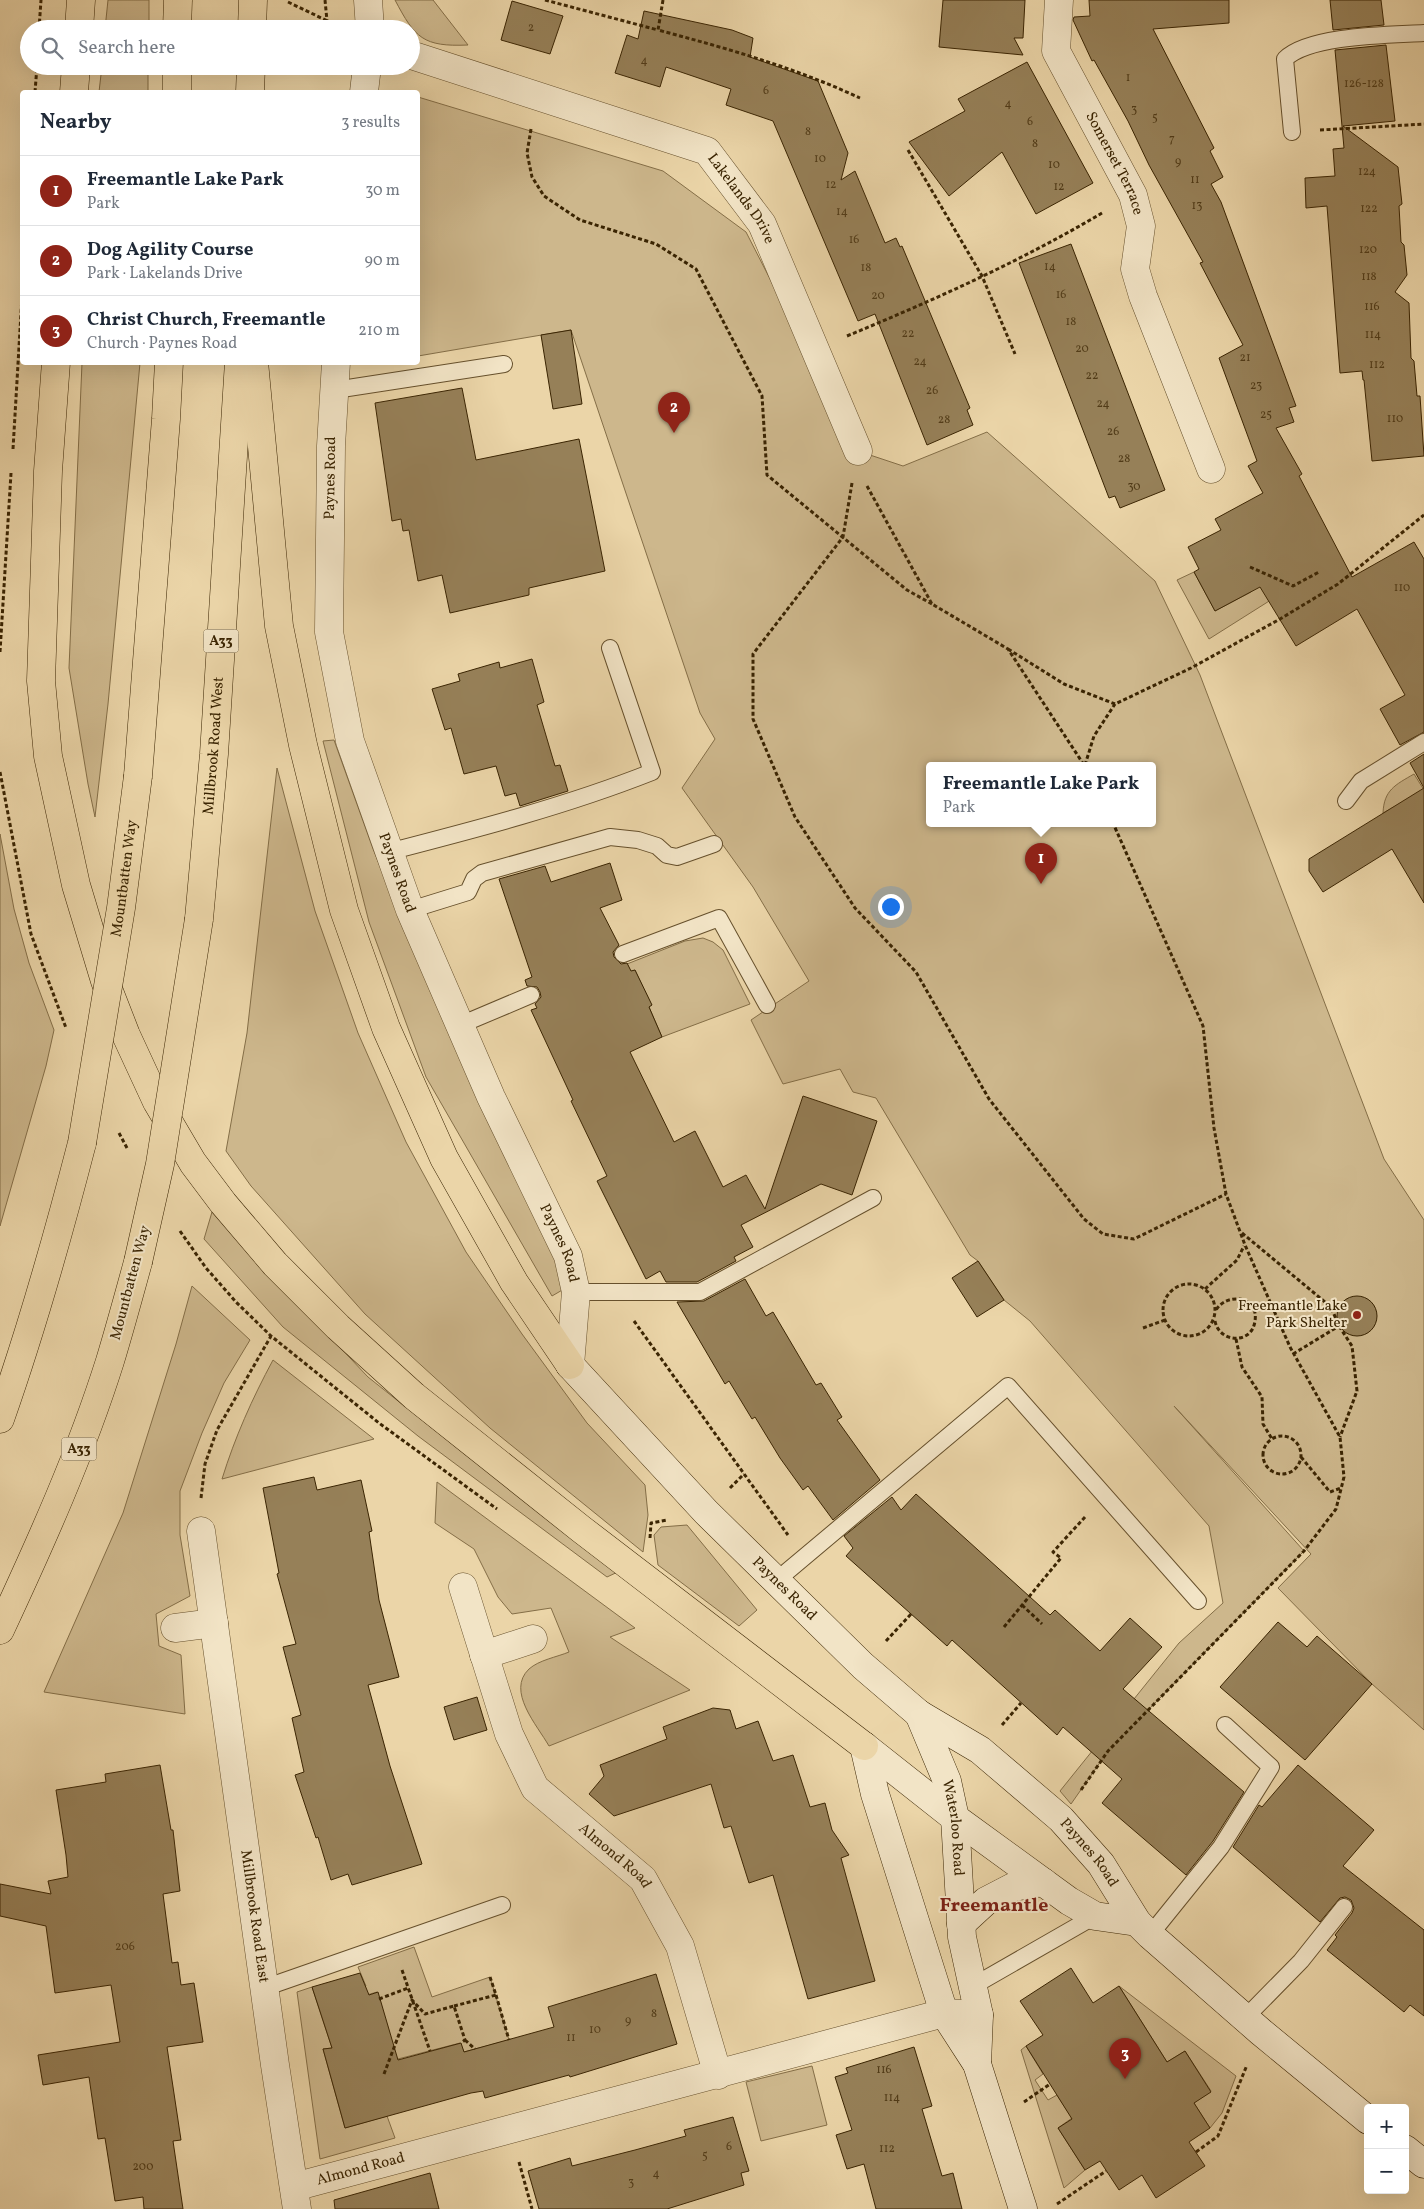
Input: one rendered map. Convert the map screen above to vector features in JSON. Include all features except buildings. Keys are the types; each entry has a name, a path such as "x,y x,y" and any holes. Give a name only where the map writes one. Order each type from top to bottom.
{"highway":[{"path":"80,20 81,0"},
{"path":"178,0 178,20"},
{"path":"252,0 252,20"},
{"path":"74,90 75,75"},
{"path":"177,75 177,90"},
{"path":"250,90 251,75"},
{"path":"56,365 48,471 41,681 48,756 76,885 105,981 126,1035 158,1102 188,1155 223,1203 275,1264 338,1327 414,1396 581,1529 864,1746"},
{"name":"Mountbatten Way","path":"0,1419 25,1348 57,1240 82,1143 121,908 138,776 169,365"},
{"name":"Millbrook Road West","path":"199,919 214,754 239,365"},
{"path":"254,365 279,626 305,753 344,910 386,1028 444,1158 514,1282 570,1365"},
{"name":"Mountbatten Way","path":"0,1630 38,1548 78,1451 110,1361 138,1262 160,1164 199,919"}],"street":[{"path":"368,0 369,20"},
{"name":"Somerset Terrace","path":"1059,0 1056,51 1133,195 1141,226 1135,269 1143,296 1211,470"},
{"name":"Lakelands Drive","path":"420,58 707,150 762,224 858,451"},
{"path":"364,90 366,75"},
{"name":"Paynes Road","path":"336,365 331,446 329,632 350,741 410,910 492,1097 568,1256 576,1292 570,1365 706,1512 863,1666 919,1714 980,1750 1061,1819 1101,1864 1144,1929 1253,2025 1364,2117"},
{"name":"Millbrook Road East","path":"201,1531 295,2198"},
{"name":"Almond Road","path":"463,1586 509,1734 534,1788 643,1879 680,1946 718,2074"},
{"path":"175,1628 214,1623"},
{"path":"484,1655 533,1639"},
{"name":"Waterloo Road","path":"919,1714 946,1781 955,1818 962,1937 978,2015 976,2064"},
{"path":"864,1746 955,1818 1069,1902 1095,1916 1144,1929"},
{"name":"Waterloo Road","path":"864,1746 875,1794 944,2013 976,2064 1023,2209"},
{"path":"961,1924 986,1902 1013,1887 1043,1882"},
{"name":"Almond Road","path":"295,2198 510,2130 944,2013 978,2015"},
{"path":"1409,2153 1424,2164"}],"lane":[{"path":"1292,132 1285,59 1292,52 1315,44 1340,39 1424,33"},
{"path":"335,390 504,364"},
{"path":"388,852 485,827 593,795 652,772 610,648"},
{"path":"1346,801 1360,781 1424,742"},
{"path":"410,910 468,892 474,879 482,873 610,837 638,840 657,846 667,855 677,857 714,844"},
{"path":"623,954 719,918 767,1005"},
{"path":"460,1025 531,995"},
{"path":"576,1292 700,1292 873,1198"},
{"path":"777,1580 1008,1386 1198,1601"},
{"path":"1144,1929 1222,1847 1271,1767 1225,1725"},
{"path":"264,1988 502,1905"},
{"path":"1253,2025 1344,1907"},
{"path":"973,1986 1095,1916"}],"path":[{"path":"40,20 41,0"},
{"path":"283,0 325,20"},
{"path":"325,0 327,20"},
{"path":"545,0 747,54 816,78 860,98"},
{"path":"658,30 663,0"},
{"path":"35,90 36,75"},
{"path":"536,95 527,154 532,177 544,196 580,220 656,244 696,269 762,396 767,475 907,590 1064,684 1115,704"},
{"path":"1292,132 1424,124"},
{"path":"908,150 982,276 1015,354"},
{"path":"815,349 919,306 982,276 1066,235 1133,195"},
{"path":"858,451 843,537 753,654 753,719 795,817 855,908 916,972 989,1099 1084,1219 1103,1234 1134,1239 1226,1194"},
{"path":"867,486 932,604"},
{"path":"1086,762 1094,736 1115,704 1191,668 1280,619 1338,584 1424,515"},
{"path":"1250,567 1293,586 1319,572"},
{"path":"1008,649 1083,762"},
{"path":"0,772 31,934"},
{"path":"1061,1819 1108,1752 1304,1551 1336,1508 1344,1477 1340,1437 1293,1354 1245,1245 1226,1194 1214,1128 1203,1026 1116,827"},
{"path":"178,1228 206,1268 236,1302 271,1336 217,1430 205,1464 201,1502 201,1531"},
{"path":"1242,1233 1331,1307 1339,1326 1352,1346 1357,1390 1340,1437"},
{"path":"1205,1289 1237,1260 1245,1245"},
{"path":"1215,1320 1202,1333 1184,1336 1176,1333 1165,1320 1164,1304 1173,1290 1189,1284 1205,1289 1210,1295 1216,1310"},
{"path":"614,1292 804,1557"},
{"path":"1230,1298 1242,1299 1252,1306 1256,1318 1252,1330 1248,1334 1236,1339 1224,1336 1216,1326 1216,1310 1219,1305 1230,1298"},
{"path":"1143,1328 1165,1320"},
{"path":"1293,1354 1339,1326"},
{"path":"1236,1339 1242,1366 1262,1397 1263,1424 1272,1439"},
{"path":"1301,1457 1296,1468 1285,1474 1272,1472 1267,1468 1263,1456 1264,1449 1272,1439 1283,1437 1294,1441 1298,1446 1301,1457 1330,1492 1341,1488"},
{"path":"1004,1627 1061,1558 1053,1552 1075,1527"},
{"path":"1022,1605 1042,1624"},
{"path":"400,1961 430,2051"},
{"path":"490,1977 509,2040"},
{"path":"379,1999 408,1988"},
{"path":"412,2000 425,2014 496,1995"},
{"path":"384,2074 412,2000"},
{"path":"454,2006 465,2040 474,2049"},
{"path":"1196,2152 1218,2136 1253,2025"},
{"path":"461,2043 465,2040"},
{"path":"510,2130 532,2209"},
{"path":"1049,2209 1106,2171"}],"shaded area":[{"path":"108,0 149,0 149,20 106,20"},
{"path":"395,0 433,0 468,45 430,42 420,36 420,20 407,20"},
{"path":"101,75 148,75 148,90 99,90"},
{"path":"420,98 663,171 746,232 858,451 903,466 987,432 1155,581 1200,675 1384,1159 1424,1220 1424,1730 1372,1684 1278,1588 1311,1554 1174,1406 1304,1551 1108,1751 1071,1804 1060,1791 1179,1643 1223,1603 1209,1526 1030,1321 1004,1300 978,1261 970,1255 876,1098 853,1092 840,1069 783,1084 751,1020 809,981 753,887 682,788 715,739 700,713 571,330 420,356"},
{"path":"82,365 140,365 108,704 95,817 69,668"},
{"path":"1194,572 1215,611 1251,592 1241,572 1293,586 1209,639 1177,580"},
{"path":"334,740 373,849 435,1001 565,1269 564,1289 552,1296 426,1077 369,922 323,741"},
{"path":"277,768 315,911 358,1033 406,1142 466,1252 522,1334 587,1423 645,1485 648,1515 643,1552 490,1428 365,1314 251,1186 226,1151 247,1033"},
{"path":"1414,774 1424,790 1383,813 1388,793"},
{"path":"0,834 14,909 29,963 54,1030 46,1066 0,1226"},
{"path":"703,938 713,942 723,950 750,1004 662,1037 649,1007 651,1005 635,970 631,972 627,964 685,941"},
{"path":"212,1212 368,1377 467,1456 622,1570 607,1577 418,1436 283,1327 204,1239"},
{"path":"192,1286 250,1340 224,1383 202,1433 180,1491 180,1535 190,1596 156,1614 159,1646 181,1655 185,1714 44,1692 123,1513 176,1344"},
{"path":"273,1360 374,1439 222,1479 232,1448"},
{"path":"437,1482 635,1628 610,1637 690,1690 549,1746 526,1708 521,1687 523,1678 533,1666 569,1652 551,1608 512,1614 498,1597 474,1549 435,1523"},
{"path":"687,1525 757,1610 739,1626 658,1565 654,1535 661,1527"},
{"path":"414,1947 432,1997 490,1977 509,2040 464,2052 460,2043 394,2060 377,1992 360,1997 357,1989 366,1986 358,1967"},
{"path":"1119,1986 1236,2076 1222,2113 1210,2128 1194,2103 1211,2091 1185,2051 1167,2062"},
{"path":"312,1987 332,2048 323,2049 345,2128 387,2116 395,2138 320,2159 297,1992"},
{"path":"1026,2046 1043,2074 1035,2080 1048,2100 1057,2095 1072,2118 1058,2128 1085,2170 1064,2188 1021,2050"},
{"path":"812,2066 827,2125 761,2141 746,2082"}],"place":[{"name":"Dog Agility Course","path":"674,433"},
{"name":"Freemantle Lake Park","path":"1041,884"},
{"name":"Freemantle Lake Park Shelter","path":"1357,1315"},
{"name":"Christ Church, Freemantle","path":"1125,2079"}],"district":[{"name":"Freemantle","path":"994,1906"}]}
